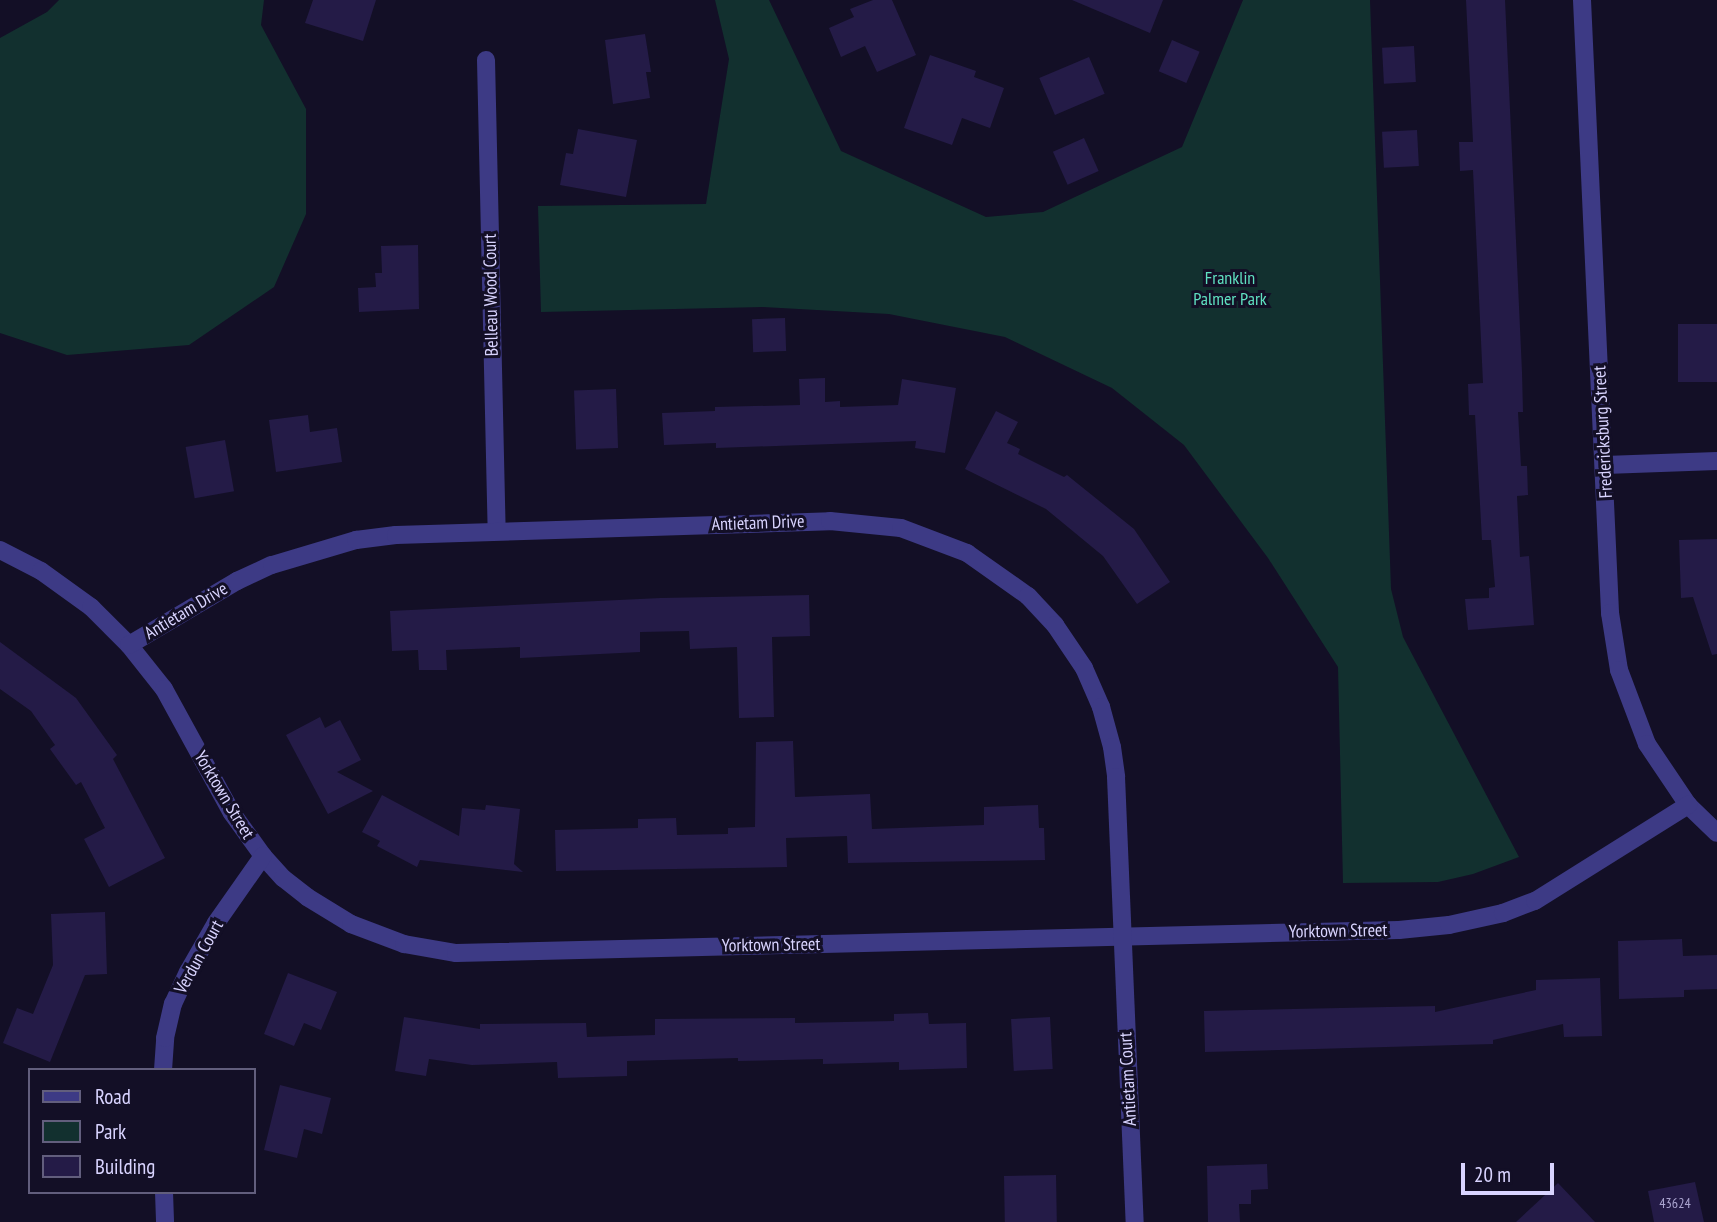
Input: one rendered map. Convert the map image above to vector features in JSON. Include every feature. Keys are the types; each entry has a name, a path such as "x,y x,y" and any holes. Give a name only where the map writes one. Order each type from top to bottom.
{"street":[{"name":"Fredericksburg Street","path":"1582,0 1610,613 1619,670 1647,744 1688,805 1717,834"},
{"name":"Belleau Wood Court","path":"486,60 497,530"},
{"path":"1605,465 1717,461"},
{"name":"Antietam Drive","path":"129,645 237,581 308,552 396,534 860,522 930,537 967,553 1028,596 1055,625 1084,668 1101,707 1116,777 1121,937"},
{"name":"Yorktown Street","path":"0,550 41,571 90,607 129,645 164,689 232,813 262,856 307,897 351,924 404,944 456,953 1399,930 1449,925 1503,913 1535,901 1688,805"},
{"name":"Verdun Court","path":"163,1068 165,1038 173,1004 216,923 262,856"},
{"name":"Antietam Court","path":"1121,937 1135,1222"},
{"path":"164,1194 165,1222"}],"green space":[{"path":"59,0 264,0 261,25 306,109 306,214 274,287 189,345 67,355 0,333 0,38 47,12"},
{"name":"Franklin Palmer Park","path":"715,0 769,0 841,151 986,217 1043,212 1182,147 1243,0 1370,0 1391,589 1403,637 1519,857 1473,874 1438,882 1343,883 1338,667 1268,558 1184,445 1112,388 1005,337 889,314 763,307 541,312 538,206 706,204 729,59"}],"building":[{"path":"313,0 376,0 363,41 305,23"},
{"path":"873,0 892,0 916,55 877,72 865,46 841,57 829,28 854,17 850,9"},
{"path":"1072,0 1163,0 1150,33"},
{"path":"1466,0 1505,0 1522,372 1523,412 1518,412 1521,466 1527,466 1528,495 1517,496 1520,557 1529,556 1534,625 1468,630 1465,599 1489,598 1489,588 1495,587 1491,540 1482,540 1475,415 1469,415 1468,384 1483,383 1473,170 1460,171 1459,142 1473,142"},
{"path":"645,34 651,72 646,72 650,98 613,104 605,40"},
{"path":"1172,40 1200,52 1186,83 1159,71"},
{"path":"1414,46 1416,82 1384,84 1382,48"},
{"path":"930,55 976,71 974,77 1004,88 990,128 962,118 952,145 904,128"},
{"path":"1089,57 1105,94 1055,115 1039,78"},
{"path":"578,129 637,140 626,197 560,185 566,153 573,154"},
{"path":"1417,130 1419,166 1384,168 1382,132"},
{"path":"1084,138 1099,171 1068,185 1053,152"},
{"path":"418,245 419,309 359,312 358,288 376,287 375,273 382,273 381,246"},
{"path":"785,318 786,351 753,352 752,319"},
{"path":"1678,324 1717,324 1717,382 1678,382"},
{"path":"825,378 825,402 840,401 840,407 898,405 902,379 956,388 945,453 915,448 916,441 716,448 716,443 664,445 662,413 715,411 715,407 800,405 799,379"},
{"path":"616,389 618,448 576,449 574,390"},
{"path":"996,411 1018,422 1007,443 1020,449 1018,454 1064,477 1067,475 1134,529 1170,582 1137,604 1103,556 1046,509 965,469"},
{"path":"308,415 310,432 337,428 342,462 276,472 269,420"},
{"path":"225,440 234,491 195,498 186,447"},
{"path":"1717,539 1717,654 1712,655 1693,597 1681,598 1679,540"},
{"path":"809,595 810,636 772,637 774,717 739,718 737,647 690,649 689,631 640,632 640,652 520,658 520,647 446,650 447,670 419,670 418,650 392,651 390,611 661,598"},
{"path":"0,642 76,698 117,755 113,759 165,858 109,887 84,839 105,828 81,782 76,785 50,749 55,745 31,711 0,689"},
{"path":"320,717 325,728 340,720 361,760 337,772 373,791 328,814 286,735"},
{"path":"793,741 795,797 870,794 872,829 984,825 984,807 1038,805 1039,828 1044,828 1045,860 848,863 847,836 786,838 787,867 556,871 555,830 638,828 638,819 676,818 677,835 728,834 728,828 755,827 756,742"},
{"path":"382,795 459,836 462,808 485,810 486,805 520,809 514,864 523,872 420,860 417,867 377,846 380,841 362,832"},
{"path":"105,912 107,974 85,975 50,1062 3,1043 17,1008 33,1014 53,965 51,914"},
{"path":"1682,939 1683,956 1717,955 1717,989 1684,990 1684,997 1619,999 1618,941"},
{"path":"288,973 337,992 321,1030 304,1023 294,1046 264,1034"},
{"path":"1600,978 1602,1036 1564,1037 1563,1024 1493,1040 1493,1044 1205,1052 1204,1011 1435,1006 1435,1012 1536,990 1536,980"},
{"path":"928,1013 929,1024 966,1023 967,1068 899,1070 899,1062 823,1064 823,1059 738,1061 738,1058 627,1061 627,1076 558,1078 557,1062 472,1065 429,1059 426,1076 395,1071 404,1017 480,1029 480,1024 586,1023 587,1037 655,1035 655,1019 795,1018 795,1023 894,1021 894,1014"},
{"path":"1050,1017 1053,1069 1014,1071 1011,1019"},
{"path":"280,1085 331,1098 322,1134 304,1129 297,1158 264,1150"},
{"path":"1267,1164 1268,1189 1251,1190 1251,1204 1239,1204 1240,1222 1208,1222 1207,1166"},
{"path":"1056,1175 1057,1222 1005,1222 1004,1176"},
{"path":"1695,1182 1704,1222 1654,1222 1648,1191"},
{"path":"1558,1183 1595,1222 1516,1222"}]}
